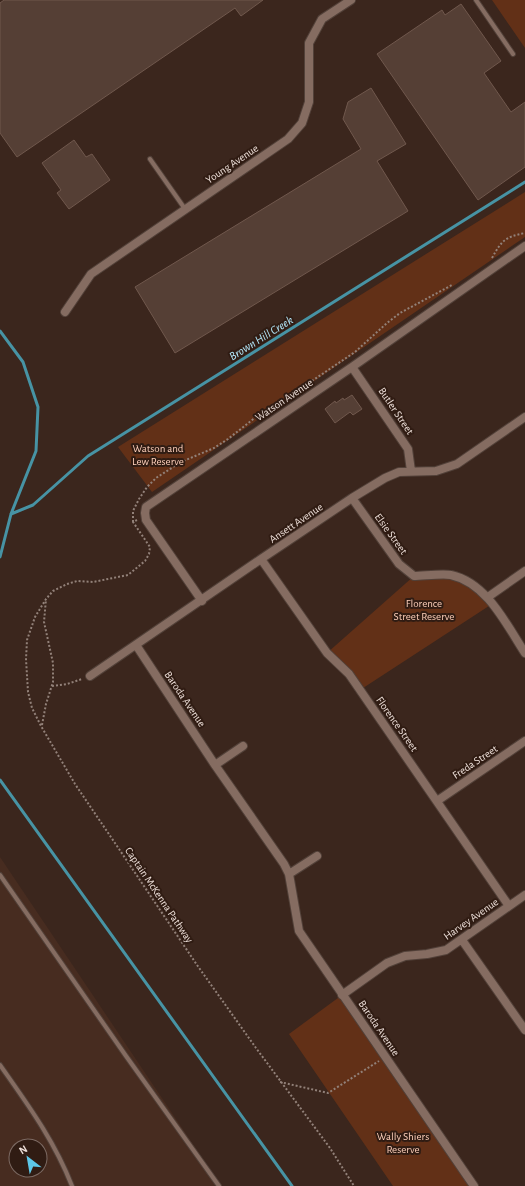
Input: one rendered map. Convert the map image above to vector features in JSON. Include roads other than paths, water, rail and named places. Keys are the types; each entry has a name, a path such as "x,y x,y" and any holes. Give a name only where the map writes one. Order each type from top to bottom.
{"street":[{"name":"Young Avenue","path":"65,312 91,274 288,138 302,122 308,102 309,44 322,19 351,0"},
{"name":"Watson Avenue","path":"202,601 146,520 144,513 146,507 352,367 525,246"},
{"name":"Butler Street","path":"352,367 408,449 411,471"},
{"name":"Ansett Avenue","path":"90,676 202,601 261,559 352,498 385,478 399,472 436,471 457,464 525,417"},
{"name":"Elsie Street","path":"352,498 399,564 414,576 450,574 471,583 488,597 525,653"},
{"name":"Florence Street","path":"261,559 327,653 349,674 509,906"},
{"path":"488,597 525,572"},
{"name":"Baroda Avenue","path":"136,646 215,765 284,864 289,874 298,931 474,1186"},
{"name":"Freda Street","path":"437,801 525,741"},
{"path":"215,765 244,746"},
{"path":"289,874 317,856"},
{"name":"Harvey Avenue","path":"342,995 387,963 405,956 427,954 446,950 525,895"},
{"path":"462,940 525,1030"}],"lane":[{"path":"476,0 513,54"},
{"path":"150,159 185,209"},
{"path":"0,875 219,1186"},
{"path":"0,1065 46,1132 62,1161 72,1186"}],"waterway":[{"name":"Brown Hill Creek","path":"11,514 33,505 88,456 525,182"},
{"path":"0,331 23,362 38,407 36,451 11,514 0,557"},
{"path":"0,780 292,1186"}],"park label":[{"name":"Watson and Lew Reserve","path":"158,454"},
{"name":"Florence Street Reserve","path":"424,609"},
{"name":"Wally Shiers Reserve","path":"403,1142"}]}
